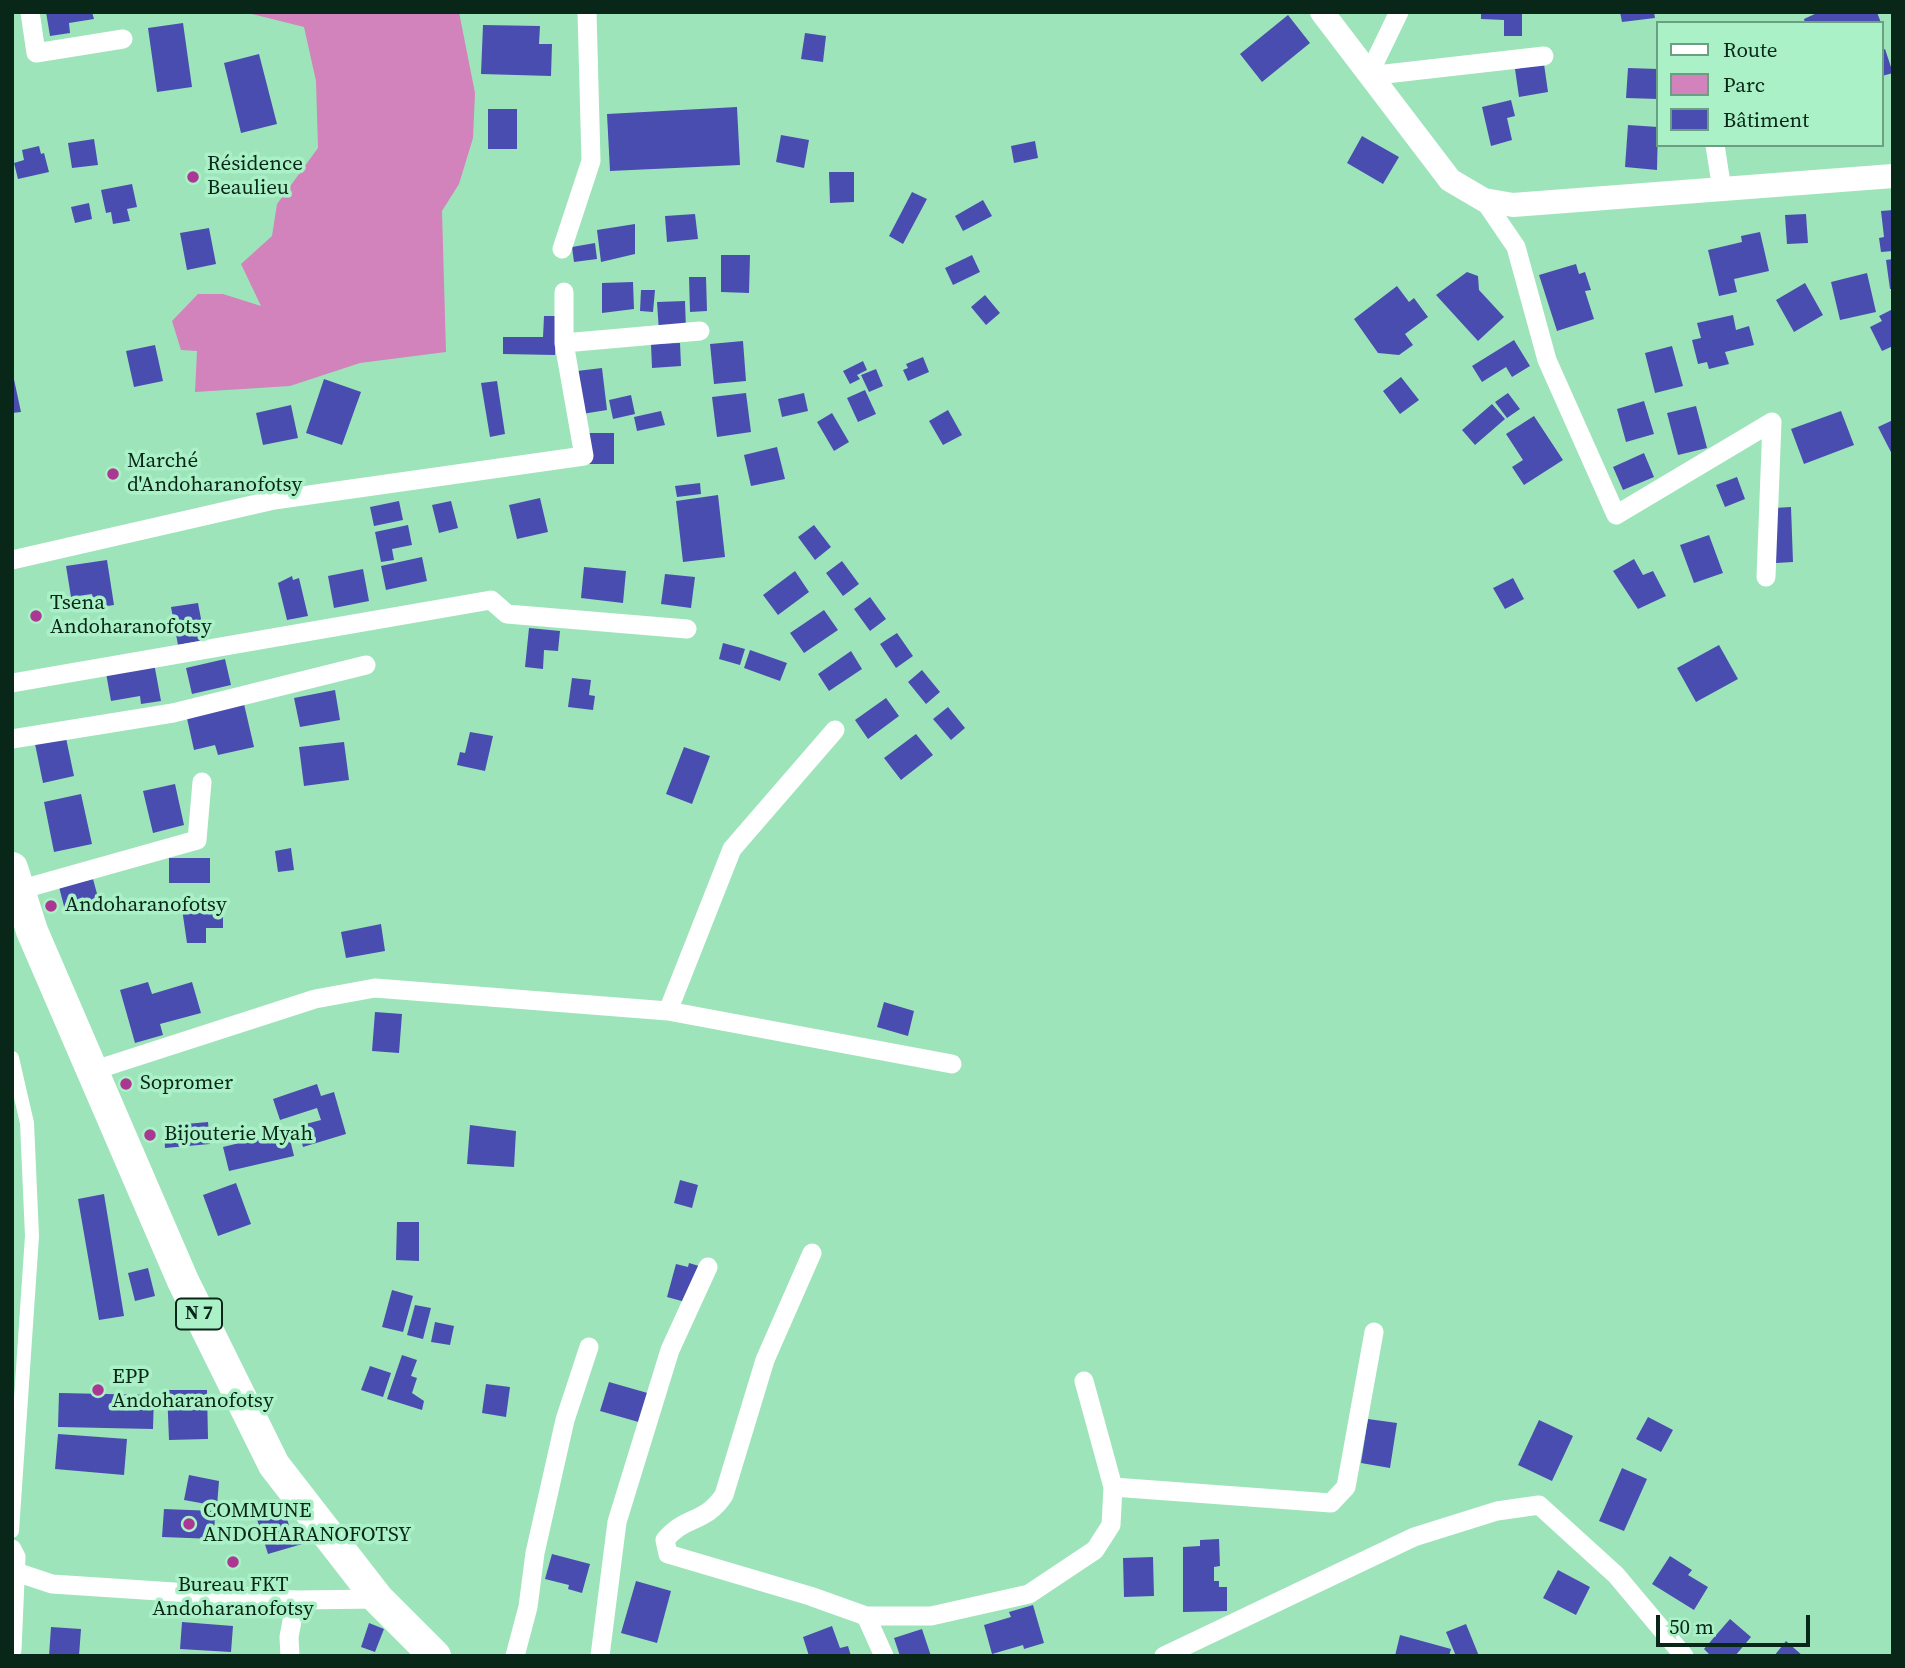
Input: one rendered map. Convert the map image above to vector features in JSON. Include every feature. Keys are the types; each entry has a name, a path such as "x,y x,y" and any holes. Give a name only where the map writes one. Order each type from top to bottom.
{"main road":[{"name":"N 7","path":"19,902 183,1281 274,1465 378,1599 435,1656"}],"street":[{"path":"30,12 36,53 123,39"},
{"path":"562,249 591,161 587,12"},
{"path":"1322,12 1368,76 1450,180 1484,200 1513,205 1893,176"},
{"path":"1368,76 1399,12"},
{"path":"1368,76 1544,56"},
{"path":"1715,147 1722,190"},
{"path":"1484,200 1516,247 1547,360 1616,515 1772,422 1766,577"},
{"path":"12,560 274,500 584,456 564,343 564,292"},
{"path":"564,343 700,331"},
{"path":"12,683 491,600 508,614 687,629"},
{"path":"12,739 173,713 366,665"},
{"path":"668,1011 732,849 835,730"},
{"path":"19,902 197,840 202,782"},
{"path":"92,1071 315,999 375,988 668,1011 952,1063"},
{"path":"12,1058 27,1123 32,1236 12,1531"},
{"path":"812,1253 765,1360 724,1495 713,1511 675,1527 665,1540 667,1555 810,1595 866,1616 931,1616 1029,1594 1095,1550 1111,1525 1113,1487 1084,1381"},
{"path":"600,1656 617,1522 670,1350 708,1267"},
{"path":"1113,1487 1331,1503 1346,1487 1374,1332"},
{"path":"515,1656 528,1607 535,1553 565,1420 589,1347"},
{"path":"1164,1656 1414,1537 1497,1511 1539,1505 1616,1575 1684,1656"},
{"path":"12,1549 16,1557 12,1650"},
{"path":"16,1572 52,1584 296,1600 378,1599"},
{"path":"289,1656 296,1600"},
{"path":"866,1616 884,1656"}],"green space":[{"path":"244,12 459,12 475,93 473,138 459,184 442,211 446,352 360,363 290,386 195,392 197,351 181,350 172,321 198,294 223,294 261,306 241,264 272,236 277,204 318,148 316,81 304,27"}],"building":[{"path":"46,12 92,12 94,19 69,23 70,33 50,36"},
{"path":"1481,12 1522,12 1522,36 1504,36 1504,20 1481,19"},
{"path":"1620,12 1654,12 1655,18 1622,22"},
{"path":"1819,12 1877,12 1880,21 1804,21"},
{"path":"1288,15 1310,43 1262,82 1240,54"},
{"path":"183,23 192,87 157,92 148,28"},
{"path":"483,25 540,26 539,44 552,44 551,76 481,74"},
{"path":"805,33 826,36 823,62 801,59"},
{"path":"1884,49 1893,73 1884,75"},
{"path":"259,54 277,124 241,133 224,63"},
{"path":"1544,64 1548,92 1519,97 1515,69"},
{"path":"1628,68 1657,69 1657,99 1626,98"},
{"path":"1511,100 1515,116 1507,118 1512,140 1491,146 1482,107"},
{"path":"737,107 740,165 610,171 607,114"},
{"path":"488,109 517,109 517,149 488,149"},
{"path":"1628,125 1657,127 1657,170 1625,167"},
{"path":"781,135 809,140 804,168 776,162"},
{"path":"1362,136 1399,157 1383,184 1347,163"},
{"path":"94,139 98,165 72,168 68,143"},
{"path":"1035,141 1038,158 1014,163 1011,146"},
{"path":"39,146 41,154 44,153 49,172 18,179 14,163 24,160 22,150"},
{"path":"829,172 854,172 854,202 830,203"},
{"path":"132,184 137,207 127,209 130,221 113,224 111,212 106,213 101,190"},
{"path":"912,192 927,199 903,244 889,236"},
{"path":"983,200 992,216 963,231 955,216"},
{"path":"89,203 92,219 75,223 71,207"},
{"path":"1893,210 1893,251 1881,252 1879,238 1884,237 1881,211"},
{"path":"695,214 698,239 667,242 665,216"},
{"path":"1806,214 1808,243 1787,244 1785,215"},
{"path":"635,224 635,254 601,262 597,230"},
{"path":"209,228 216,264 187,270 180,233"},
{"path":"1760,232 1769,271 1734,279 1737,292 1719,296 1708,250 1742,242 1741,236"},
{"path":"595,243 597,259 574,262 572,247"},
{"path":"721,255 750,255 749,293 721,292"},
{"path":"972,255 980,272 953,285 945,268"},
{"path":"1893,259 1893,289 1890,289 1886,260"},
{"path":"1576,264 1579,274 1585,272 1591,290 1585,291 1594,319 1557,331 1539,275"},
{"path":"1467,272 1478,276 1479,290 1504,317 1478,341 1436,295"},
{"path":"1867,273 1876,312 1840,320 1831,282"},
{"path":"689,277 706,277 707,311 690,312"},
{"path":"633,282 634,309 602,313 602,283"},
{"path":"1805,283 1823,315 1794,332 1776,300"},
{"path":"1397,286 1409,302 1414,298 1428,317 1405,334 1413,345 1399,355 1378,353 1354,319"},
{"path":"641,290 655,290 653,312 640,311"},
{"path":"985,295 1000,313 986,325 971,307"},
{"path":"685,301 686,330 659,332 657,302"},
{"path":"1891,310 1893,346 1882,351 1870,327 1882,321 1879,316"},
{"path":"1733,315 1736,330 1749,326 1754,345 1725,352 1729,364 1709,369 1707,362 1698,364 1692,340 1701,338 1697,323"},
{"path":"544,316 556,316 555,355 503,354 503,337 543,337"},
{"path":"1514,340 1530,366 1512,377 1506,367 1482,382 1472,366"},
{"path":"743,341 746,381 714,384 710,344"},
{"path":"680,343 681,366 652,368 651,344"},
{"path":"155,345 163,381 134,387 126,351"},
{"path":"1672,346 1683,386 1655,393 1645,353"},
{"path":"923,357 929,372 908,381 903,370 908,368 906,364"},
{"path":"863,361 867,370 857,375 860,379 850,384 843,371"},
{"path":"602,368 607,410 582,414 577,371"},
{"path":"876,369 883,386 869,392 861,375"},
{"path":"12,370 21,412 12,413"},
{"path":"1401,377 1419,400 1400,414 1383,391"},
{"path":"324,379 361,392 342,445 306,433"},
{"path":"497,381 505,434 490,437 481,383"},
{"path":"865,390 876,414 858,422 847,398"},
{"path":"746,393 751,432 717,437 712,397"},
{"path":"804,393 808,411 782,417 778,399"},
{"path":"1508,393 1520,409 1507,418 1495,402"},
{"path":"631,395 635,414 613,419 609,400"},
{"path":"1644,401 1654,434 1626,442 1617,409"},
{"path":"1492,404 1505,419 1475,445 1462,430"},
{"path":"291,405 298,438 263,445 256,413"},
{"path":"1696,406 1707,448 1678,455 1667,413"},
{"path":"948,410 962,435 943,445 929,421"},
{"path":"661,411 665,425 637,431 634,417"},
{"path":"1841,411 1854,445 1804,464 1791,429"},
{"path":"832,413 849,442 834,451 817,422"},
{"path":"1534,416 1563,460 1524,485 1512,467 1523,460 1506,434"},
{"path":"1893,420 1893,456 1878,427"},
{"path":"587,433 614,433 614,464 587,464"},
{"path":"777,447 785,479 751,486 744,455"},
{"path":"1644,453 1654,477 1623,490 1613,467"},
{"path":"1737,477 1745,499 1725,507 1716,485"},
{"path":"700,483 701,494 677,497 675,486"},
{"path":"718,495 725,557 683,562 676,501"},
{"path":"540,498 548,532 517,539 509,505"},
{"path":"399,501 403,520 374,526 370,507"},
{"path":"451,501 458,528 439,533 432,505"},
{"path":"1791,507 1793,562 1776,563 1774,508"},
{"path":"408,525 412,545 392,549 394,560 381,562 375,532"},
{"path":"814,525 831,547 815,560 798,537"},
{"path":"1709,535 1723,573 1694,583 1680,545"},
{"path":"422,557 427,581 386,590 381,566"},
{"path":"1634,559 1643,575 1653,571 1666,596 1638,609 1613,571"},
{"path":"107,560 114,605 94,608 92,594 71,597 66,566"},
{"path":"842,561 859,584 843,596 826,573"},
{"path":"584,567 626,571 623,603 581,598"},
{"path":"363,569 369,601 334,608 328,576"},
{"path":"795,571 809,592 778,615 763,595"},
{"path":"665,574 695,577 691,608 661,604"},
{"path":"292,576 293,580 299,578 308,616 287,620 278,583"},
{"path":"1513,578 1524,599 1505,609 1493,588"},
{"path":"870,597 886,619 870,631 854,609"},
{"path":"198,603 205,640 178,645 171,607"},
{"path":"824,610 838,630 804,653 790,633"},
{"path":"529,628 560,631 558,651 544,650 543,669 525,667"},
{"path":"897,633 913,656 896,668 880,644"},
{"path":"723,643 745,649 740,665 719,659"},
{"path":"1719,645 1738,679 1696,702 1677,668"},
{"path":"750,650 787,663 780,681 744,668"},
{"path":"851,651 862,669 829,691 818,674"},
{"path":"225,659 231,685 192,694 186,668"},
{"path":"154,663 161,701 141,704 140,696 111,701 106,673"},
{"path":"922,670 940,692 926,704 908,682"},
{"path":"572,678 591,680 589,695 595,696 593,710 568,707"},
{"path":"335,690 340,720 300,727 294,698"},
{"path":"886,698 899,716 868,739 855,720"},
{"path":"244,704 254,747 218,755 215,745 194,750 186,714"},
{"path":"948,707 965,728 951,740 933,719"},
{"path":"470,732 493,736 485,771 457,765 460,752 465,753"},
{"path":"916,734 933,755 901,780 884,758"},
{"path":"66,738 74,776 43,783 35,744"},
{"path":"344,742 349,780 304,786 299,747"},
{"path":"684,747 710,756 692,804 666,794"},
{"path":"175,784 184,825 153,833 143,791"},
{"path":"81,794 92,844 54,852 44,802"},
{"path":"291,848 294,870 278,872 275,851"},
{"path":"169,858 210,858 210,883 169,883"},
{"path":"93,879 99,901 65,910 59,887"},
{"path":"223,908 223,928 206,928 206,943 187,943 182,909"},
{"path":"381,924 385,951 346,958 341,932"},
{"path":"148,982 152,994 192,982 201,1013 160,1024 163,1035 135,1043 120,990"},
{"path":"884,1002 914,1011 908,1036 877,1027"},
{"path":"375,1012 402,1014 399,1053 372,1051"},
{"path":"317,1084 321,1096 334,1092 346,1134 303,1147 298,1126 321,1120 317,1108 280,1120 273,1099"},
{"path":"208,1122 210,1144 165,1148 164,1126"},
{"path":"470,1125 516,1131 514,1167 467,1164"},
{"path":"288,1131 294,1156 229,1171 223,1147"},
{"path":"680,1180 698,1185 692,1208 674,1203"},
{"path":"236,1183 251,1224 218,1236 203,1195"},
{"path":"104,1194 124,1316 99,1320 78,1199"},
{"path":"397,1222 419,1222 419,1261 396,1260"},
{"path":"689,1263 699,1266 689,1303 667,1297 676,1264 688,1267"},
{"path":"148,1268 155,1296 135,1301 128,1273"},
{"path":"392,1290 413,1296 403,1332 382,1327"},
{"path":"415,1305 431,1308 423,1339 407,1335"},
{"path":"435,1322 454,1326 450,1345 431,1342"},
{"path":"402,1355 417,1360 411,1376 417,1378 412,1393 424,1401 422,1410 387,1399"},
{"path":"370,1366 391,1373 383,1397 361,1390"},
{"path":"609,1382 651,1394 642,1423 600,1411"},
{"path":"486,1384 510,1387 506,1417 482,1413"},
{"path":"167,1390 207,1390 208,1439 169,1440"},
{"path":"59,1393 154,1395 153,1429 58,1427"},
{"path":"1648,1417 1673,1430 1661,1452 1636,1439"},
{"path":"1368,1419 1397,1423 1390,1468 1361,1463"},
{"path":"1539,1420 1573,1436 1552,1481 1518,1465"},
{"path":"58,1434 127,1439 124,1475 55,1469"},
{"path":"1622,1468 1647,1479 1624,1531 1599,1521"},
{"path":"189,1475 219,1481 217,1506 184,1500"},
{"path":"283,1505 292,1536 306,1532 309,1542 268,1554 255,1513"},
{"name":"COMMUNE ANDOHARANOFOTSY","path":"164,1509 215,1511 214,1539 162,1537"},
{"path":"1219,1539 1220,1566 1214,1567 1214,1581 1219,1581 1219,1587 1227,1587 1227,1611 1183,1612 1183,1547 1200,1546 1200,1540"},
{"path":"552,1554 590,1564 582,1593 568,1589 569,1585 545,1579"},
{"path":"1670,1556 1692,1570 1688,1575 1708,1587 1694,1610 1652,1584"},
{"path":"1153,1557 1154,1596 1124,1597 1123,1558"},
{"path":"1558,1570 1590,1587 1576,1615 1543,1598"},
{"path":"636,1581 671,1591 657,1643 621,1633"},
{"path":"1033,1605 1044,1643 1024,1649 1023,1645 992,1654 984,1625 1011,1617 1009,1612"},
{"path":"1730,1619 1751,1637 1735,1656 1711,1656 1704,1649"},
{"path":"182,1622 233,1626 231,1652 180,1649"},
{"path":"369,1623 384,1629 375,1652 361,1647"},
{"path":"1466,1624 1479,1656 1456,1656 1446,1632"},
{"path":"832,1626 840,1648 848,1646 851,1656 809,1656 803,1637"},
{"path":"51,1627 81,1629 79,1656 49,1656"},
{"path":"922,1629 931,1656 900,1656 894,1638"},
{"path":"1400,1635 1451,1649 1449,1656 1395,1656"},
{"path":"1786,1641 1803,1656 1774,1656"}],"place":[{"name":"Résidence Beaulieu","path":"193,177"},
{"name":"Marché d'Andoharanofotsy","path":"113,474"},
{"name":"Tsena Andoharanofotsy","path":"36,616"},
{"name":"Andoharanofotsy","path":"51,906"},
{"name":"Sopromer","path":"126,1084"},
{"name":"Bijouterie Myah","path":"150,1135"},
{"name":"EPP Andoharanofotsy","path":"98,1390"},
{"name":"COMMUNE ANDOHARANOFOTSY","path":"189,1524"},
{"name":"Bureau FKT Andoharanofotsy","path":"233,1562"}]}
